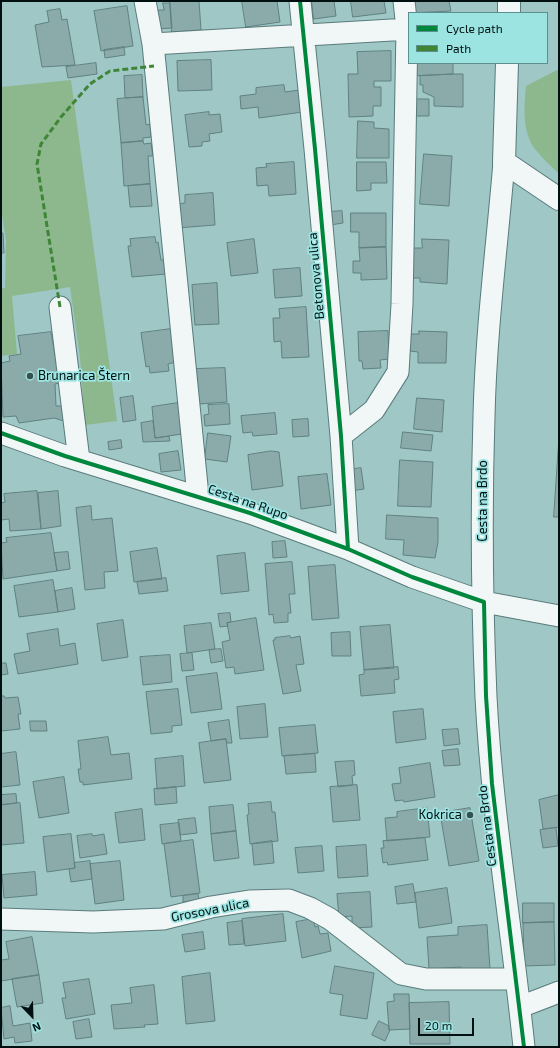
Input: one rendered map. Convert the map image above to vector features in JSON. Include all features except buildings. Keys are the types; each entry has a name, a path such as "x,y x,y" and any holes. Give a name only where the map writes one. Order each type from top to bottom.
{"main road":[{"path":"509,1 509,12"},
{"path":"507,64 504,162 559,199"}],"street":[{"path":"145,1 153,44 198,496"},
{"name":"Betonova ulica","path":"300,1 305,35 341,436 348,549"},
{"path":"341,436 374,410 398,372 402,304 408,29 404,1"},
{"path":"153,44 408,29"},
{"name":"Cesta na Brdo","path":"504,162 484,414 482,508 486,696 492,784 524,1047"},
{"path":"60,307 79,460"},
{"name":"Cesta na Rupo","path":"1,434 250,513 348,549 412,577 484,602 559,616"},
{"name":"Grosova ulica","path":"1,919 93,922 163,919 212,907 249,902 289,900 310,908 330,919 401,974 426,979 515,979"},
{"path":"520,1007 559,992"}],"green space":[{"path":"559,69 559,174 541,156 531,142 526,127 525,102 526,86"},
{"path":"71,80 117,421 85,425 80,357 70,287 12,296 17,354 1,356 1,288 5,288 6,241 1,208 1,87"}],"marked path":[{"path":"60,307 37,164 41,144 61,117 90,84 110,71 154,66"}],"cycle path":[{"path":"300,1 341,436 348,549"},
{"path":"1,433 65,456 250,513 348,549 412,577 484,602 486,696 492,784 524,1047"}],"place":[{"name":"Brunarica Štern","path":"30,376"},
{"name":"Kokrica","path":"470,815"}]}
